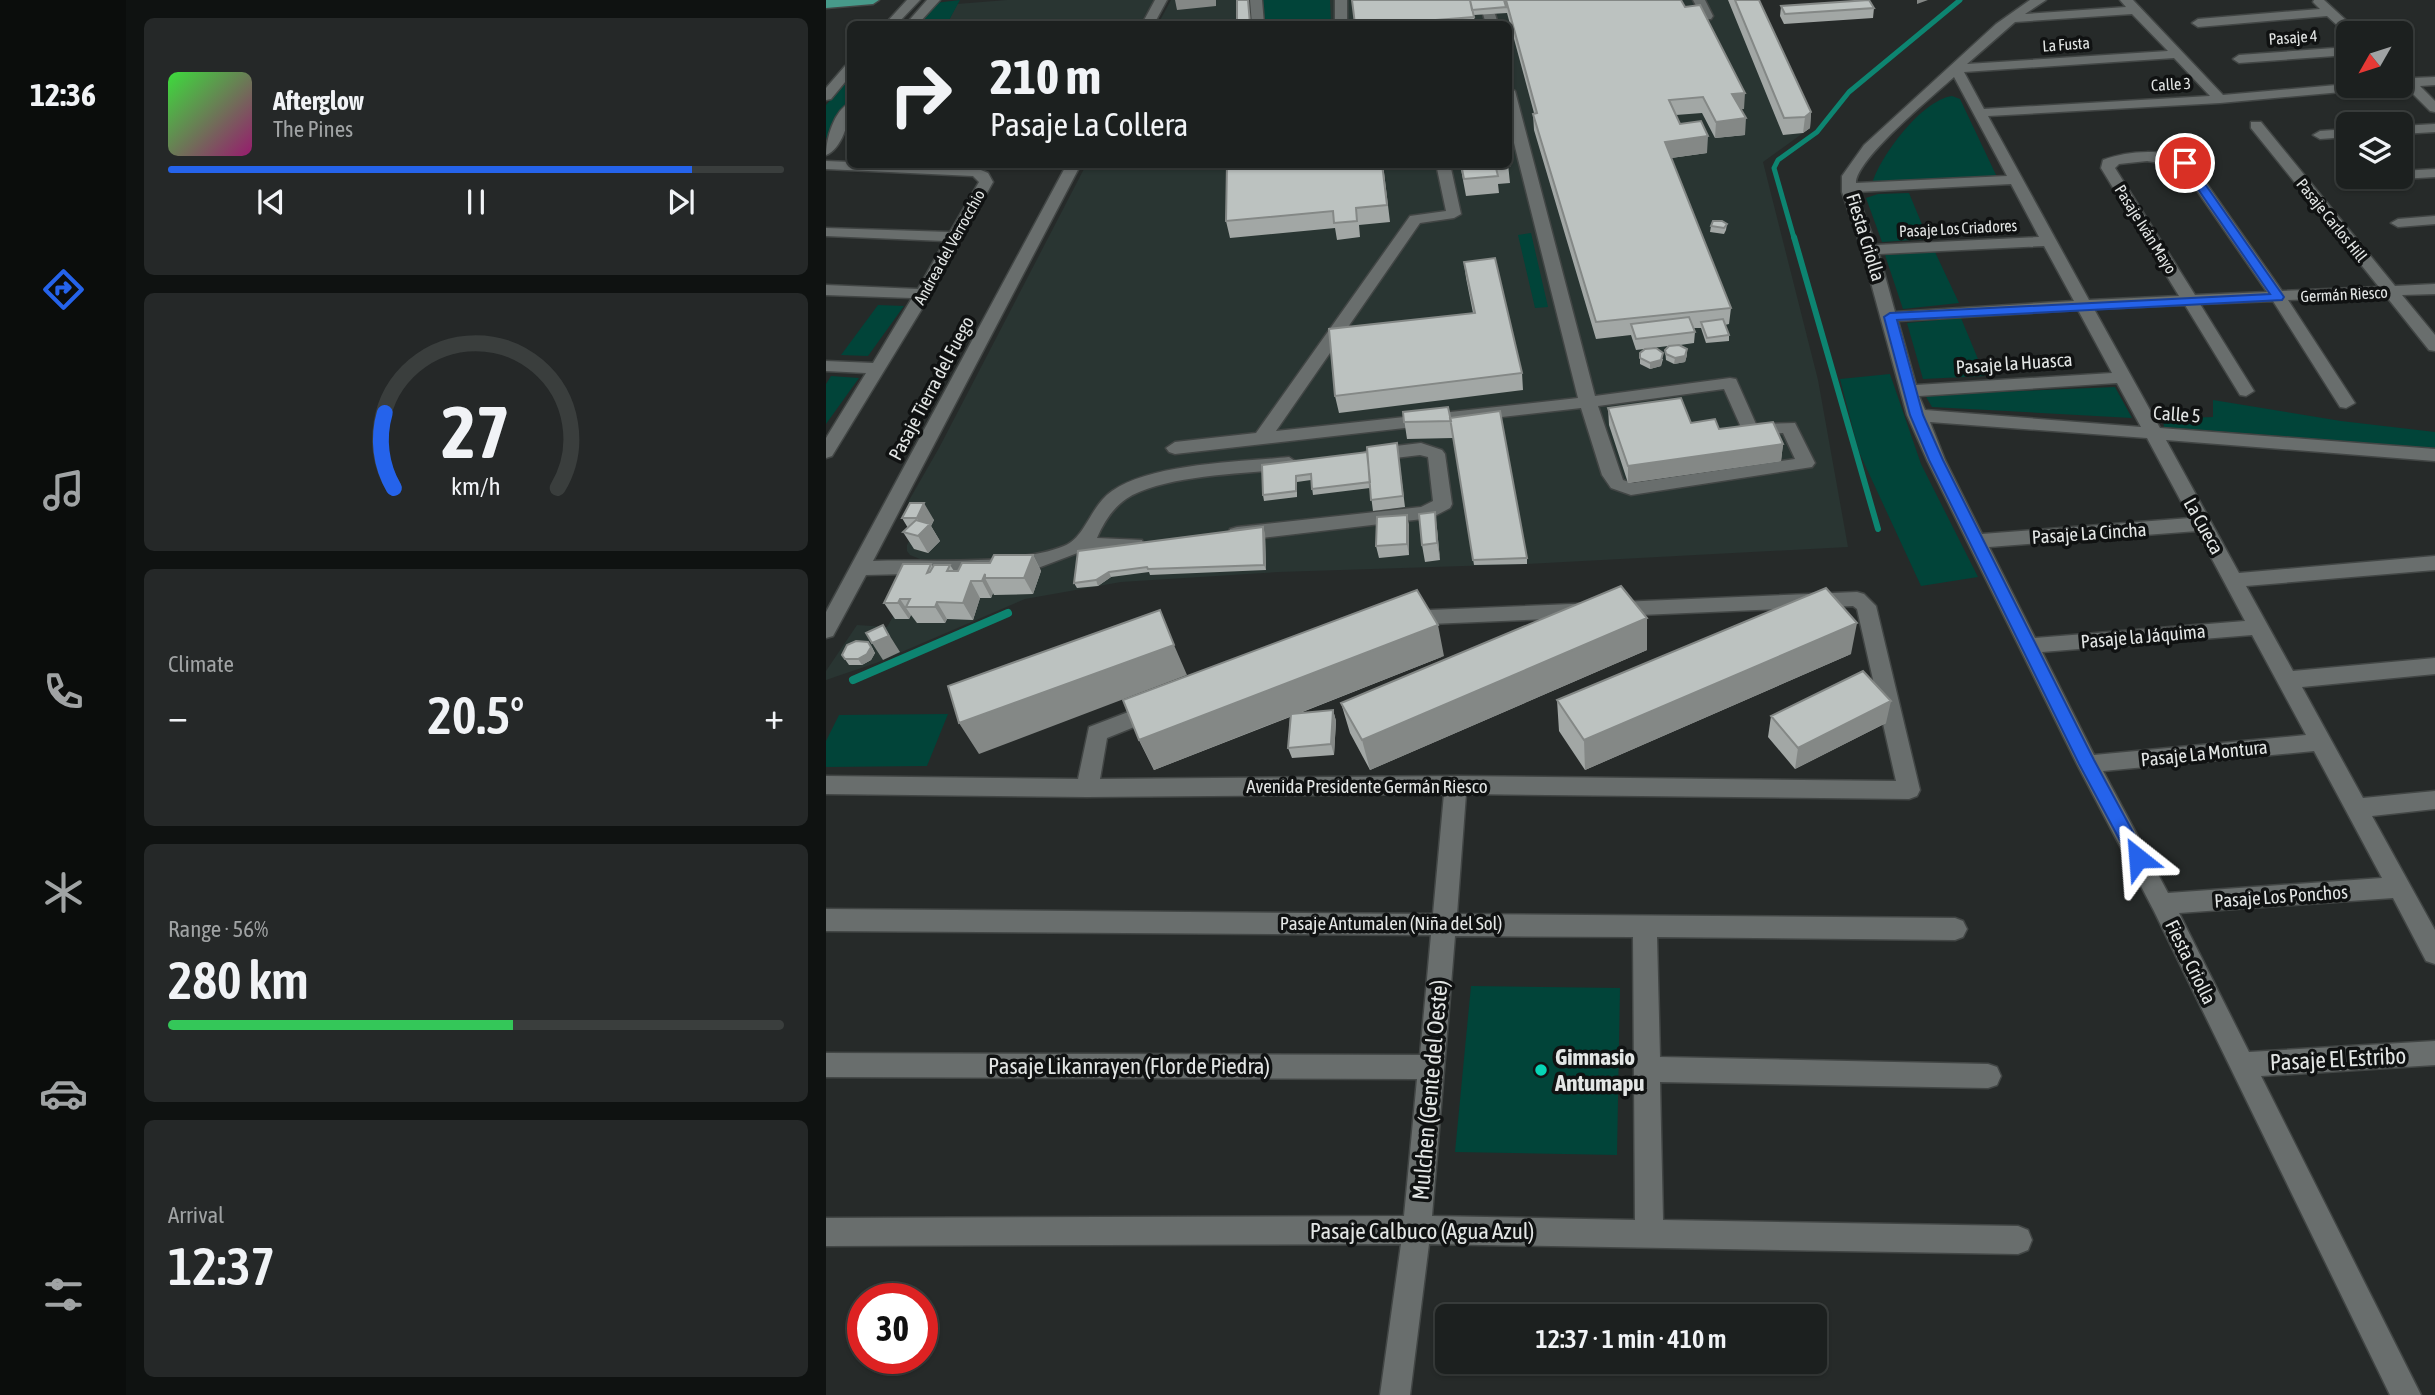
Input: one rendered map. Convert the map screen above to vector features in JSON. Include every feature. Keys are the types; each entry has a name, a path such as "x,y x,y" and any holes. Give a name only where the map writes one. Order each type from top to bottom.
{"main road":[{"path":"826,4 873,0"}],"street":[{"path":"894,21 914,0"},
{"path":"915,21 934,0"},
{"path":"1150,21 1161,0"},
{"path":"1256,0 1258,21"},
{"path":"1341,0 1341,21"},
{"path":"1699,0 1707,16"},
{"path":"1849,182 1869,148 2000,27 2014,18 2027,4 2040,0"},
{"path":"2317,0 2340,21"},
{"path":"2055,1 2061,7 2077,14"},
{"path":"2014,18 2077,14 2130,5 2220,99"},
{"path":"2198,23 2330,12"},
{"name":"Pasaje 4","path":"2239,59 2336,52"},
{"name":"La Fusta","path":"1956,69 2179,54"},
{"name":"La Cueca","path":"1956,69 2435,953"},
{"path":"826,96 847,72"},
{"path":"2413,80 2435,80"},
{"path":"2413,88 2435,108"},
{"name":"Calle 3","path":"1975,106 2220,99 2336,89"},
{"path":"1931,91 1956,93 1975,106"},
{"path":"1175,448 1588,402 1730,383 1750,430 1789,427 1807,463 1631,489 1617,484 1611,475 1588,402 1512,107"},
{"path":"826,151 847,112"},
{"name":"Pasaje Carlos Hill","path":"2256,125 2435,346"},
{"path":"2413,129 2435,128"},
{"path":"2320,135 2336,134"},
{"name":"Pasaje Iván Mayo","path":"2246,391 2108,169 2108,163 2116,160 2178,159 2185,163 2278,297"},
{"name":"Andrea del Verrocchio","path":"826,165 847,166"},
{"name":"Andrea del Verrocchio","path":"827,450 923,294 986,182 980,173 884,168"},
{"name":"Pasaje Tierra del Fuego","path":"826,631 1072,168"},
{"path":"1262,439 1415,219 1454,214 1444,168"},
{"path":"2413,174 2435,173"},
{"path":"1849,182 2015,180"},
{"name":"Fiesta Criolla","path":"1849,182 1916,415 1975,541 2162,904 2406,1395"},
{"path":"2399,223 2435,220"},
{"path":"826,232 955,237"},
{"name":"Pasaje Los Criadores","path":"1870,250 2048,241"},
{"name":"Germán Riesco","path":"1890,317 2435,289"},
{"path":"826,290 923,294"},
{"path":"2278,297 2346,403"},
{"path":"826,366 877,368"},
{"name":"Pasaje la Huasca","path":"1909,391 2123,377"},
{"name":"Calle 5","path":"1916,415 2435,455"},
{"path":"1220,536 1424,513 1443,504 1436,454 1430,450 1353,456"},
{"path":"859,568 1030,564 1072,551 1086,542 1090,528 1101,509 1132,486 1160,478 1311,461"},
{"name":"Pasaje La Cincha","path":"1975,541 2203,524"},
{"path":"1086,542 1112,547 1153,543"},
{"path":"2234,580 2435,563"},
{"name":"Avenida Presidente Germán Riesco","path":"826,785 1087,788 1456,785 1909,790 1866,606 1857,599 1385,619"},
{"name":"Pasaje la Jáquima","path":"2028,646 2258,627"},
{"path":"2287,680 2435,666"},
{"path":"1087,788 1097,733 1172,702"},
{"name":"Pasaje La Montura","path":"2088,764 2320,741"},
{"name":"Mulchen (Gente del Oeste)","path":"1395,1395 1418,1230 1456,785"},
{"path":"2357,808 2435,800"},
{"name":"Pasaje Los Ponchos","path":"2162,904 2400,887"},
{"name":"Pasaje Antumalen (Niña del Sol)","path":"826,920 1955,929"},
{"path":"1645,926 1649,1234"},
{"name":"Pasaje El Estribo","path":"2241,1065 2435,1054"},
{"name":"Pasaje Likanrayen (Flor de Piedra)","path":"826,1065 1431,1067"},
{"path":"1647,1069 1988,1076"},
{"name":"Pasaje Calbuco (Agua Azul)","path":"826,1232 1418,1230 2018,1240"}],"shaded area":[{"path":"1007,0 1154,0 1142,21 948,21 957,4"},
{"path":"1171,0 1752,0 1810,128 1763,162 1818,380 1848,547 1527,564 1279,572 1121,582 1025,599 876,663 826,680 826,671 857,625 887,627 909,589 893,585 894,579 925,561 907,551 907,545 924,511 908,502 939,448 1084,168 1512,168 1512,21 1160,21"}],"green space":[{"path":"960,0 949,21 918,21 935,3"},
{"path":"1263,0 1330,0 1331,21 1264,21"},
{"path":"847,81 847,101 826,139 826,105"},
{"path":"1952,96 1960,99 1997,177 1872,184 1884,159 1904,131 1928,108"},
{"path":"1909,193 1928,239 1882,242 1866,198 1878,194"},
{"path":"1531,233 1548,307 1535,308 1518,235"},
{"path":"1935,252 1959,303 1903,309 1885,255"},
{"path":"878,305 904,306 868,356 841,355"},
{"path":"1961,318 1985,376 1923,379 1907,323"},
{"path":"1890,374 1921,464 1978,577 1921,586 1859,452 1840,379"},
{"path":"831,376 859,378 826,424 826,384"},
{"path":"2115,387 2132,418 1932,407 1925,395"},
{"path":"2213,400 2341,421 2435,432 2435,448 2164,427 2163,419 2213,417"},
{"path":"948,714 927,766 826,767 826,741 839,715"},
{"name":"Gimnasio Antumapu","path":"1471,986 1620,988 1617,1155 1455,1152"}],"building":[{"path":"1237,0 1248,0 1250,21 1237,21"},
{"path":"1352,0 1470,0 1474,17 1423,21 1355,21"},
{"path":"1470,0 1504,0 1506,7 1472,10"},
{"path":"1506,0 1681,0 1685,7 1700,5 1745,93 1732,94 1746,118 1716,122 1703,97 1669,100 1680,124 1701,121 1708,136 1665,142 1731,308 1596,322 1533,114 1537,113"},
{"path":"1735,0 1759,0 1811,112 1805,117 1784,118"},
{"path":"1869,0 1874,8 1785,14 1781,6"},
{"path":"1227,168 1382,168 1387,205 1356,208 1357,221 1334,223 1333,211 1226,221"},
{"path":"1462,168 1496,168 1498,176 1464,179"},
{"path":"1713,221 1727,224 1724,228 1711,226"},
{"path":"1495,258 1522,373 1335,396 1329,329 1475,313 1464,262"},
{"path":"1689,317 1695,332 1636,339 1631,324"},
{"path":"1723,319 1729,335 1707,338 1701,322"},
{"path":"1679,345 1687,349 1685,356 1675,358 1666,354 1665,350 1669,346"},
{"path":"1656,348 1663,353 1661,360 1650,363 1640,358 1640,353 1645,349"},
{"path":"1681,398 1691,423 1715,419 1719,429 1773,422 1783,444 1628,466 1608,408"},
{"path":"1448,407 1451,421 1404,422 1403,412"},
{"path":"1500,411 1527,558 1473,560 1450,418"},
{"path":"1397,443 1403,496 1371,500 1367,447"},
{"path":"1367,452 1370,482 1312,489 1311,474 1296,476 1296,491 1263,495 1262,465"},
{"path":"910,503 924,503 917,518 902,518"},
{"path":"1435,512 1437,543 1422,545 1419,514"},
{"path":"1407,515 1407,544 1376,546 1377,517"},
{"path":"916,520 930,524 918,536 903,532"},
{"path":"1263,527 1264,565 1147,567 1109,572 1096,580 1074,583 1078,551"},
{"path":"994,555 1033,555 1024,578 985,578 985,574 982,581 971,581 963,603 937,602 935,607 906,607 910,599 900,599 898,603 884,603 903,564 931,564 927,573 934,565 950,565 947,571 958,571 962,563 990,563"},
{"path":"1621,586 1647,618 1362,740 1341,703"},
{"path":"1826,588 1857,623 1584,740 1557,700"},
{"path":"1417,590 1438,625 1139,740 1123,700"},
{"path":"1160,610 1174,645 959,723 948,686"},
{"path":"883,625 889,636 872,643 866,633"},
{"path":"856,641 868,642 871,647 867,654 858,659 845,659 842,655 847,645"},
{"path":"1863,671 1891,701 1798,748 1771,716"},
{"path":"1333,710 1331,744 1288,748 1291,714"}],"waterway":[{"path":"1794,238 1774,168 1778,160 1817,132 1849,92 1960,0"},
{"path":"1794,237 1878,529"},
{"path":"853,680 1008,613"}],"place":[{"name":"Gimnasio Antumapu","path":"1541,1070"}],"route":[{"path":"2138,858 1936,460 1916,415 1890,317 2278,297 2185,163"}]}
